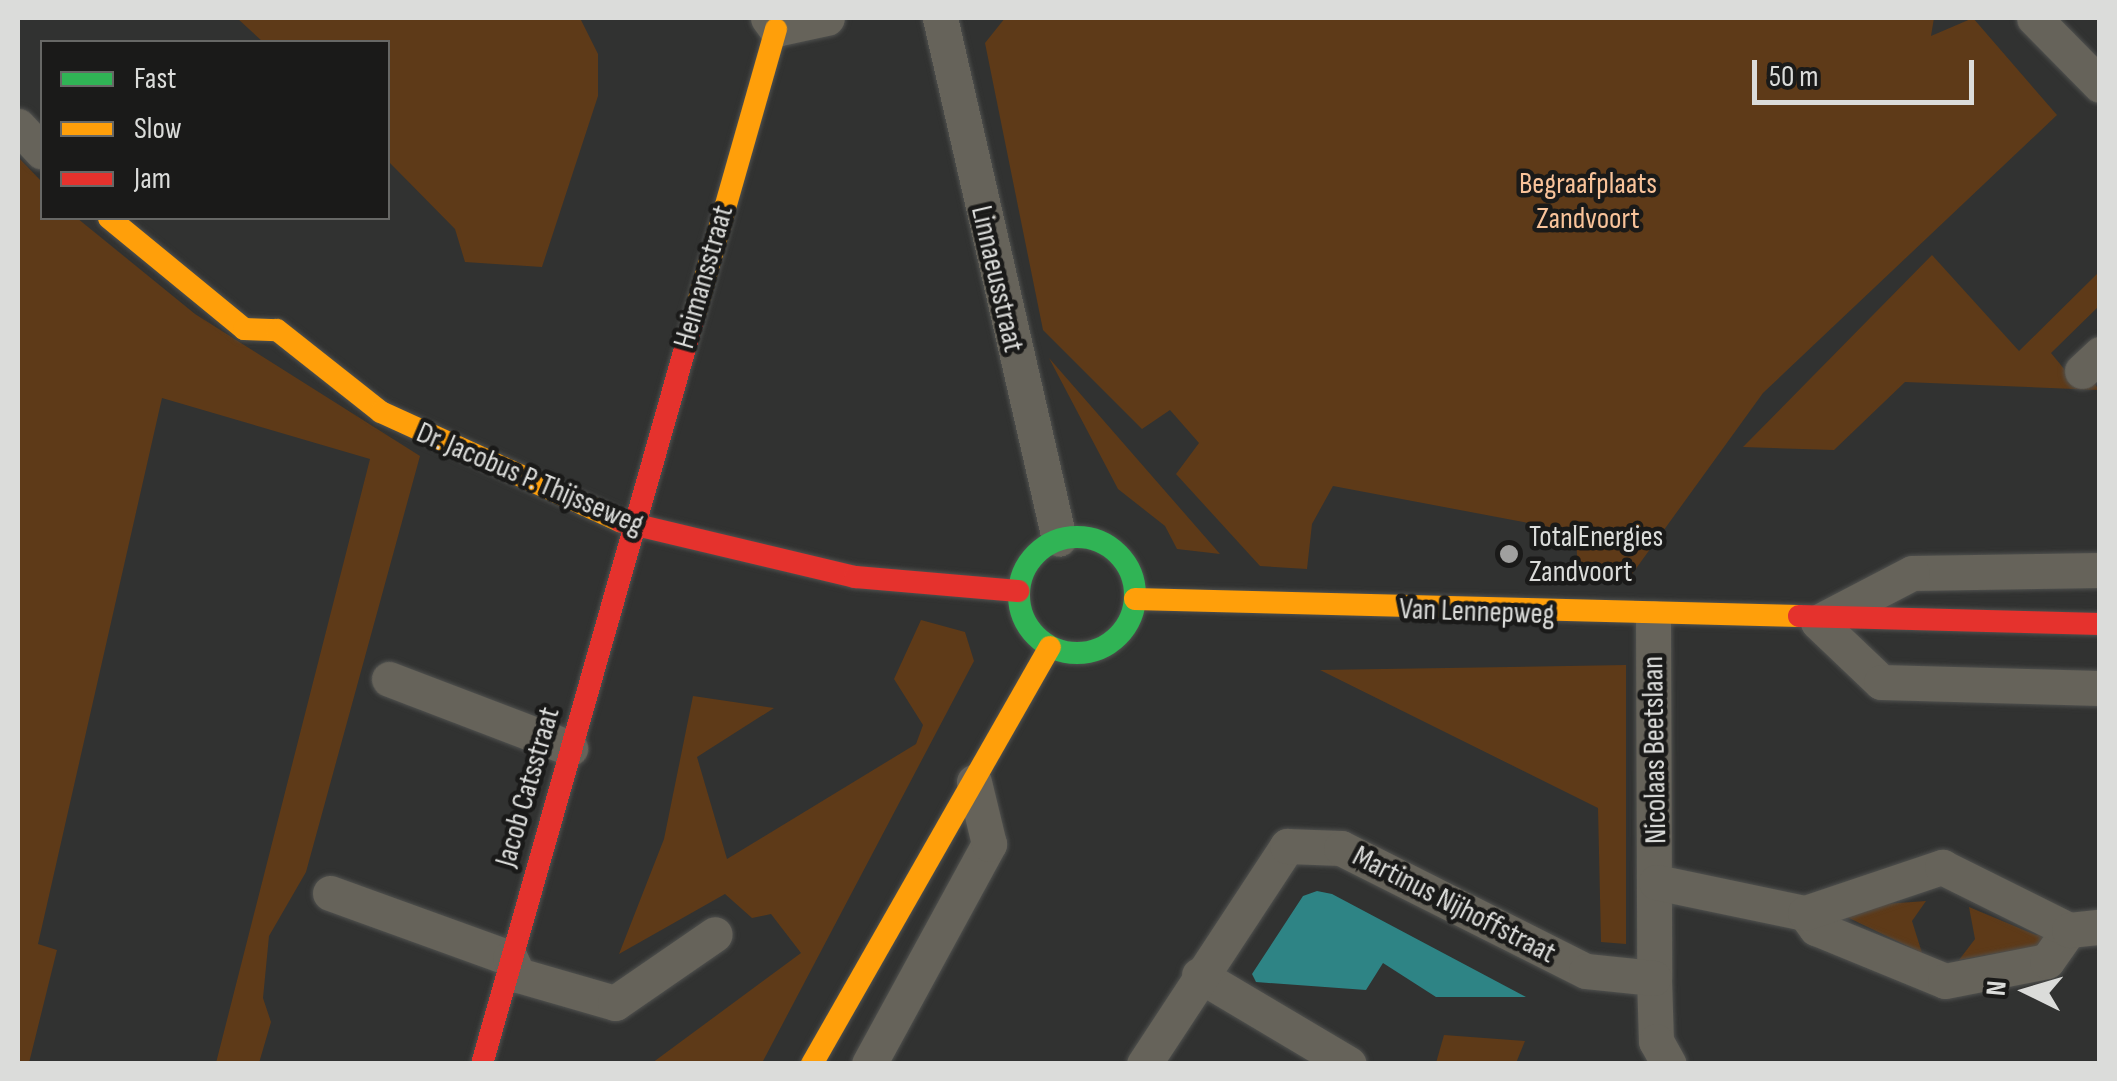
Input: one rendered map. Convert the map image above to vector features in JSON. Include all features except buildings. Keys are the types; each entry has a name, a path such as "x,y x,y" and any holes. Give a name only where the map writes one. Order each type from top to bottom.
{"street":[{"name":"Heimansstraat","path":"631,526 772,23 827,18"},
{"name":"Linnaeusstraat","path":"940,18 1059,539"},
{"path":"2034,18 2100,85"},
{"path":"18,126 40,150"},
{"name":"Dr. Jacobus P. Thijsseweg","path":"112,220 244,329 277,330 423,437 631,526 855,577 1018,591"},
{"name":"Jacob Catsstraat","path":"482,1064 631,526"},
{"path":"1059,539 1108,545 1129,569 1135,599 1108,644 1082,653 1050,647 1024,619 1018,591 1031,558 1059,539"},
{"name":"Van Lennepweg","path":"1818,622 1912,573 2100,570"},
{"name":"Van Lennepweg","path":"1135,599 1654,618 2100,624"},
{"name":"Nicolaas Beetslaan","path":"1654,618 1656,1056"},
{"path":"1818,622 1880,682 2100,688"},
{"path":"812,1064 1050,647"},
{"path":"389,678 570,748"},
{"path":"869,1064 989,844 974,782"},
{"name":"Martinus Nijhoffstraat","path":"1144,1064 1198,975 1288,846 1342,848 1586,971 1654,978"},
{"path":"1656,882 1805,913 1942,867 2084,929 2047,961 1945,981 1816,928 1805,913"},
{"path":"330,894 510,958 518,976 615,1003 715,934"},
{"path":"1198,975 1349,1064"}],"green space":[{"path":"237,18 580,18 598,54 598,96 542,267 465,262 455,229 390,163 390,40 261,40"},
{"name":"Begraafplaats Zandvoort","path":"1005,18 1934,18 1931,36 1973,18 2057,115 1763,393 1627,581 1578,580 1576,532 1333,486 1312,524 1307,569 1260,566 1176,474 1199,443 1170,410 1142,429 1043,330 985,43"},
{"path":"18,157 40,180 40,220 79,220 195,314 420,456 306,872 269,936 263,998 271,1022 259,1063 216,1063 370,459 162,398 38,944 57,950 29,1063 18,1063"},
{"path":"1932,255 2019,351 2099,272 2099,306 2051,353 2074,381 2091,378 2099,390 1905,382 1834,450 1743,447"},
{"path":"1049,358 1220,554 1177,549 1165,526 1118,489"},
{"path":"921,620 965,632 974,661 762,1063 652,1063 801,953 771,914 752,918 725,894 619,954 664,839 693,696 774,708 697,757 727,859 916,744 923,725 894,679"},
{"path":"1626,665 1626,944 1601,942 1598,808 1320,670"},
{"path":"1926,901 1912,921 1922,953 1828,908"},
{"path":"1969,907 2036,935 2048,930 2037,946 1959,960 1975,939"},
{"path":"1444,1035 1525,1041 1516,1063 1436,1063"}],"water":[{"path":"1317,891 1332,894 1526,997 1436,997 1383,963 1366,990 1256,982 1252,974 1303,896"}],"traffic: fast":[{"path":"1077,537 1099,541 1118,554 1131,573 1135,595 1131,617 1118,636 1099,649 1077,653 1055,649 1036,636 1023,617 1019,595 1023,573 1036,554 1055,541 1077,537"}],"traffic: slow":[{"path":"696,310 776,29"},
{"path":"111,220 244,329 277,330 381,412 620,521"},
{"path":"1135,599 1799,616"},
{"path":"812,1064 1050,647"}],"traffic: jam":[{"path":"482,1064 696,310"},
{"path":"620,521 855,577 1018,591"},
{"path":"1799,616 2100,624"}],"place":[{"name":"TotalEnergies Zandvoort","path":"1509,554"}]}
